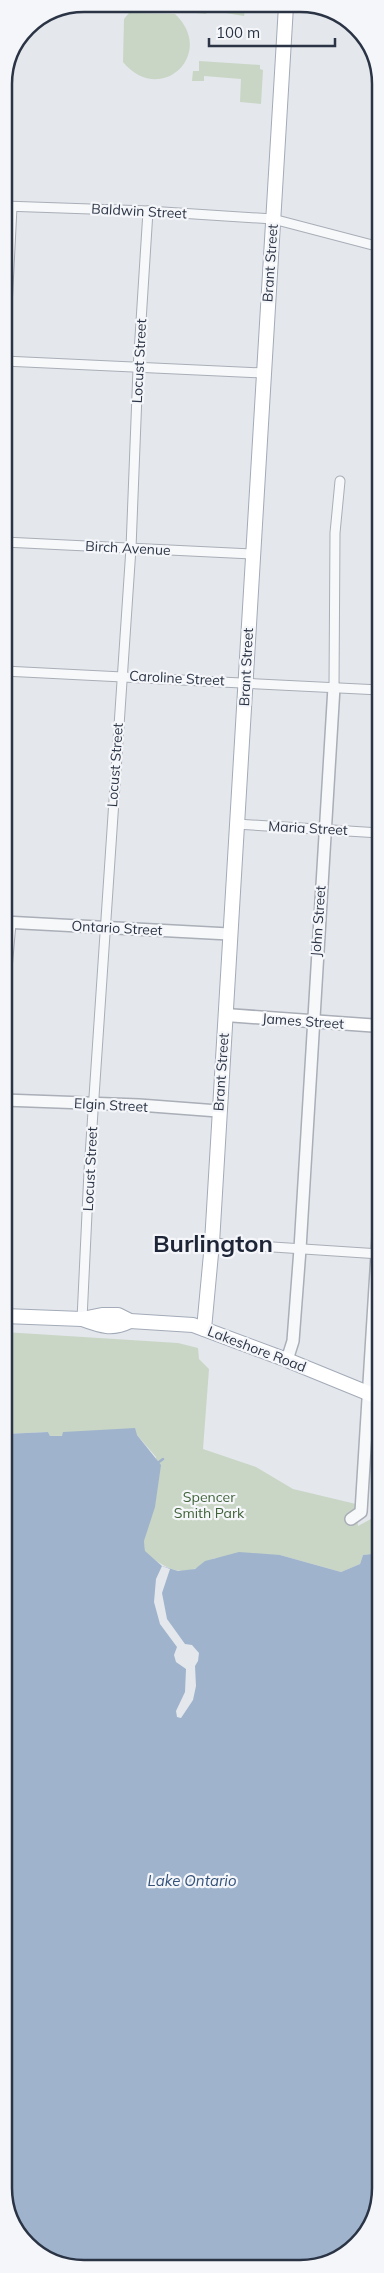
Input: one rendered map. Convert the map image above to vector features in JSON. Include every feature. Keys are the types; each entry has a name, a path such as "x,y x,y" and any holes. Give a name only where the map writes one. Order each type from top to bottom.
{"main road":[{"name":"Brant Street","path":"204,1329 212,1244 218,1111 226,1015 286,12"},
{"name":"James Street","path":"226,1015 312,1023 372,1026"},
{"name":"Lakeshore Road","path":"12,1316 82,1319 102,1315 118,1315 130,1320 183,1324 204,1329 287,1360 372,1395"}],"street":[{"name":"Baldwin Street","path":"12,206 148,211 273,219 372,245"},
{"name":"Locust Street","path":"82,1319 93,1103 131,548 138,368 148,211"},
{"path":"12,361 263,373"},
{"name":"John Street","path":"287,1360 293,1341 300,1249 312,1023 334,687 335,533 340,481"},
{"name":"Birch Avenue","path":"12,542 252,554"},
{"name":"Caroline Street","path":"12,671 372,689"},
{"name":"Maria Street","path":"236,824 372,832"},
{"name":"Ontario Street","path":"12,923 105,926 230,934"},
{"name":"Elgin Street","path":"12,1100 218,1111"},
{"path":"212,1244 372,1254"},
{"path":"351,1518 361,1512 372,1421"}],"green space":[{"path":"219,12 245,12 244,16"},
{"path":"129,13 175,14 186,29 190,45 187,59 179,70 167,77 153,79 138,74 123,62 124,19"},
{"path":"199,61 260,65 260,69 263,70 261,104 240,102 241,79 204,76 204,81 192,81 193,71 199,71"},
{"name":"Spencer Smith Park","path":"12,1333 178,1343 198,1348 199,1359 209,1369 203,1449 256,1467 293,1489 356,1504 358,1526 372,1518 372,1554 363,1555 360,1564 341,1572 280,1555 215,1558 187,1571 173,1570 145,1552 144,1541 156,1457 137,1435 50,1436 48,1432 12,1434"}],"water":[{"name":"Lake Ontario","path":"135,1428 137,1435 161,1465 155,1507 144,1541 145,1551 162,1566 178,1571 195,1569 205,1561 239,1552 280,1555 341,1572 360,1564 363,1555 372,1554 372,2189 368,2212 362,2225 347,2243 323,2257 309,2260 70,2259 61,2257 44,2248 25,2229 16,2212 12,2189 12,1434 48,1432 50,1436 62,1436 63,1432"}],"pier":[{"path":"162,1566 170,1569 162,1593 167,1619 185,1644 192,1645 199,1653 195,1666 196,1686 193,1700 181,1718 177,1717 176,1711 185,1692 186,1669 176,1662 174,1655 177,1647 160,1624 154,1602 156,1579"}],"waterway":[{"path":"159,1462 163,1459"}],"district":[{"name":"Burlington","path":"213,1243"}]}
